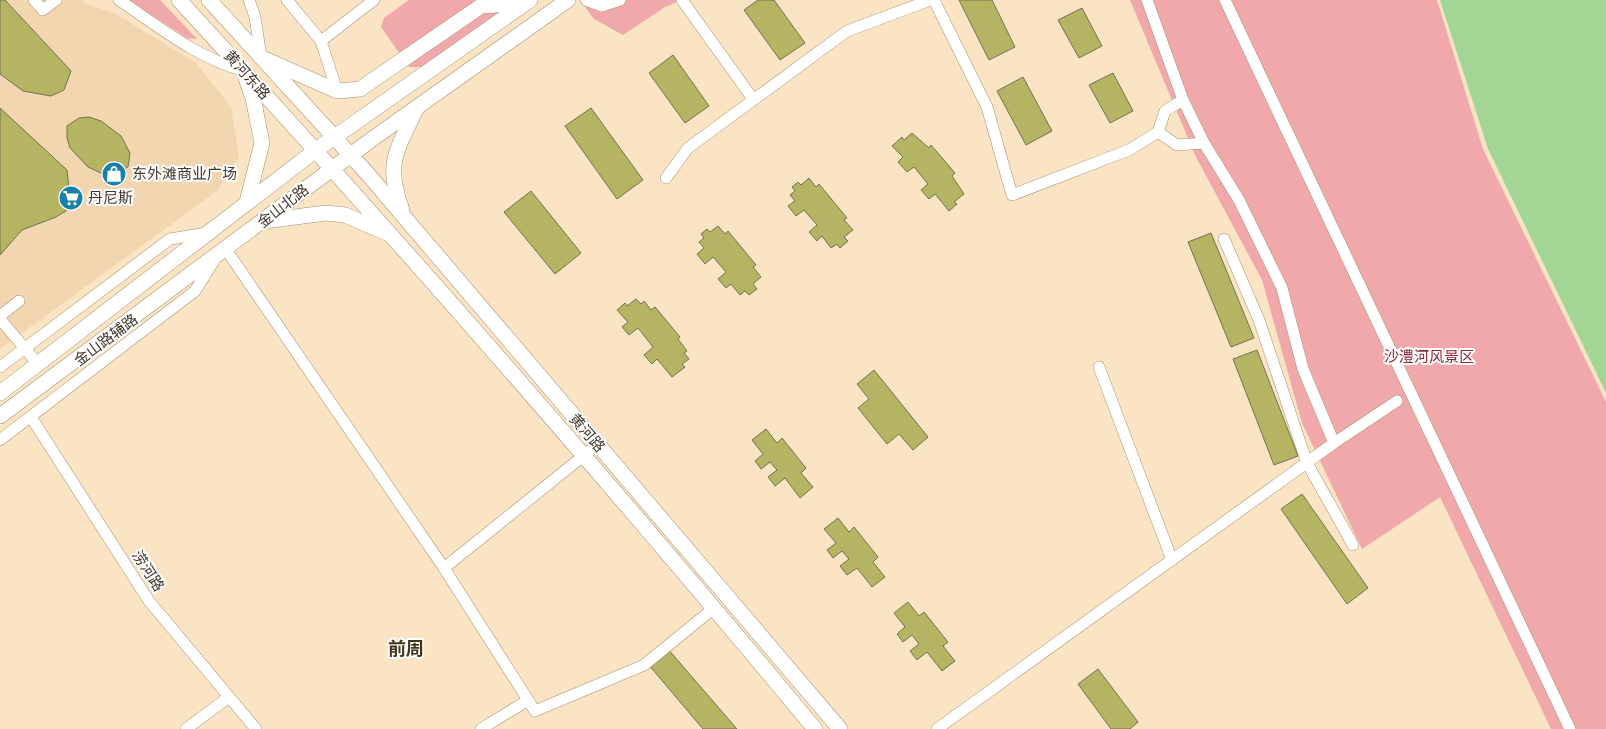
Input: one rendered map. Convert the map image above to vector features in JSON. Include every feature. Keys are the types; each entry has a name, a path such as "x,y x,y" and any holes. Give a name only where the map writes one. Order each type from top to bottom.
{"main road":[{"name":"黄河东路","path":"179,0 316,150"},
{"name":"黄河东路","path":"209,0 334,137"},
{"name":"金山北路","path":"0,416 332,168 568,0"},
{"path":"261,57 337,91 360,89 481,6 528,2"},
{"name":"金山北路","path":"0,393 316,150 528,2"},
{"path":"242,70 253,98 262,143 247,202"},
{"path":"406,220 393,185 393,160 416,108"},
{"name":"黄河路","path":"334,137 840,729"},
{"name":"黄河路","path":"316,150 584,456 815,729"},
{"path":"263,221 326,213 345,215 392,235"}],"street":[{"path":"34,0 44,10 56,0"},
{"path":"119,0 200,52 225,65 242,70"},
{"path":"249,0 256,17 261,57"},
{"path":"287,0 321,41 337,91"},
{"path":"321,41 374,0"},
{"path":"586,0 602,6 620,0"},
{"path":"682,0 753,100"},
{"path":"666,178 688,148 847,32 930,0"},
{"path":"934,0 987,107 1012,195 1129,150 1158,132 1165,111 1183,100"},
{"path":"1147,0 1183,100 1204,143 1239,200 1282,288 1303,369 1334,443"},
{"path":"1225,0 1570,729"},
{"path":"1158,132 1177,145 1204,143"},
{"path":"0,367 170,239 207,233"},
{"path":"1224,239 1258,320 1307,463 1353,545"},
{"path":"222,251 444,568 535,711 644,665 714,608"},
{"name":"金山路辅路","path":"0,440 195,291 222,251"},
{"path":"19,301 0,317 38,364"},
{"path":"1099,368 1172,560"},
{"path":"936,729 1334,443 1397,401"},
{"name":"涝河路","path":"31,417 149,601 256,729"},
{"path":"444,568 597,445"},
{"path":"186,729 229,697"},
{"path":"481,729 528,700"}],"shaded area":[{"name":"东外滩商业广场","path":"0,0 83,0 86,4 114,13 195,62 231,107 239,156 217,191 0,349"},
{"path":"1440,0 1606,0 1606,393 1488,149"}],"green space":[{"path":"129,0 160,0 197,39 187,38"},
{"path":"409,0 520,0 423,67 409,67 381,27 384,18"},
{"path":"580,0 682,0 665,7 623,35 594,19"},
{"name":"沙澧河风景区","path":"1130,0 1437,0 1483,149 1606,402 1606,729 1551,729 1440,497 1362,549 1302,423 1262,280 1195,155"}],"building":[{"path":"0,0 5,0 71,71 64,90 51,96 23,91 0,74"},
{"path":"758,0 774,0 805,43 780,60 744,10"},
{"path":"959,0 992,0 1015,47 989,60"},
{"path":"1082,8 1102,46 1079,58 1058,20"},
{"path":"673,55 709,106 685,123 649,73"},
{"path":"1113,73 1133,111 1110,123 1089,85"},
{"path":"1023,77 1052,131 1026,145 997,91"},
{"path":"0,108 67,170 70,199 66,211 56,217 22,230 0,255"},
{"path":"591,108 643,180 617,199 565,126"},
{"path":"89,117 101,121 121,136 130,153 128,167 117,173 101,173 88,167 70,148 67,138 67,126 79,118"},
{"path":"912,133 929,148 931,145 955,173 952,176 964,194 954,202 957,204 949,211 935,194 929,199 921,190 928,184 914,167 907,172 898,162 903,157 892,146 902,137 904,140"},
{"path":"809,178 816,187 819,184 847,218 844,220 853,230 844,237 848,241 840,248 837,244 831,248 822,236 817,241 809,232 817,225 804,210 796,216 788,206 795,201 790,195 795,191 792,187 798,182 801,185"},
{"path":"531,191 581,253 555,274 504,212"},
{"path":"718,226 725,234 728,231 756,265 753,267 761,277 753,284 757,289 749,295 745,291 740,295 731,284 726,288 718,279 726,272 713,257 705,264 697,254 704,248 699,242 704,238 701,234 707,229 710,232"},
{"path":"1211,233 1254,338 1231,347 1188,242"},
{"path":"636,299 641,304 644,301 651,310 655,307 680,337 678,339 687,351 684,353 689,359 682,364 685,367 672,377 657,359 652,364 644,355 653,347 638,328 629,335 622,327 628,322 617,310 625,303 627,306"},
{"path":"1257,350 1298,456 1274,465 1233,359"},
{"path":"874,370 928,437 913,450 899,434 887,444 858,408 869,399 857,384"},
{"path":"766,429 777,443 782,438 806,468 801,473 813,487 800,498 785,478 775,486 768,477 777,470 770,462 761,469 755,461 763,454 752,440"},
{"path":"1302,494 1368,588 1347,604 1281,509"},
{"path":"838,518 849,532 854,527 878,557 873,562 885,577 872,587 857,568 847,575 840,566 849,559 842,551 833,558 827,550 836,543 824,529"},
{"path":"908,602 919,616 924,612 948,642 943,646 955,661 942,671 927,652 917,660 910,651 919,644 912,635 903,642 897,634 905,627 894,613"},
{"path":"667,648 737,729 703,729 648,664"},
{"path":"1098,669 1138,722 1130,729 1111,729 1078,684"}],"place":[{"name":"东外滩商业广场","path":"114,174"},
{"name":"丹尼斯","path":"71,198"}],"district":[{"name":"前周","path":"406,649"}]}
